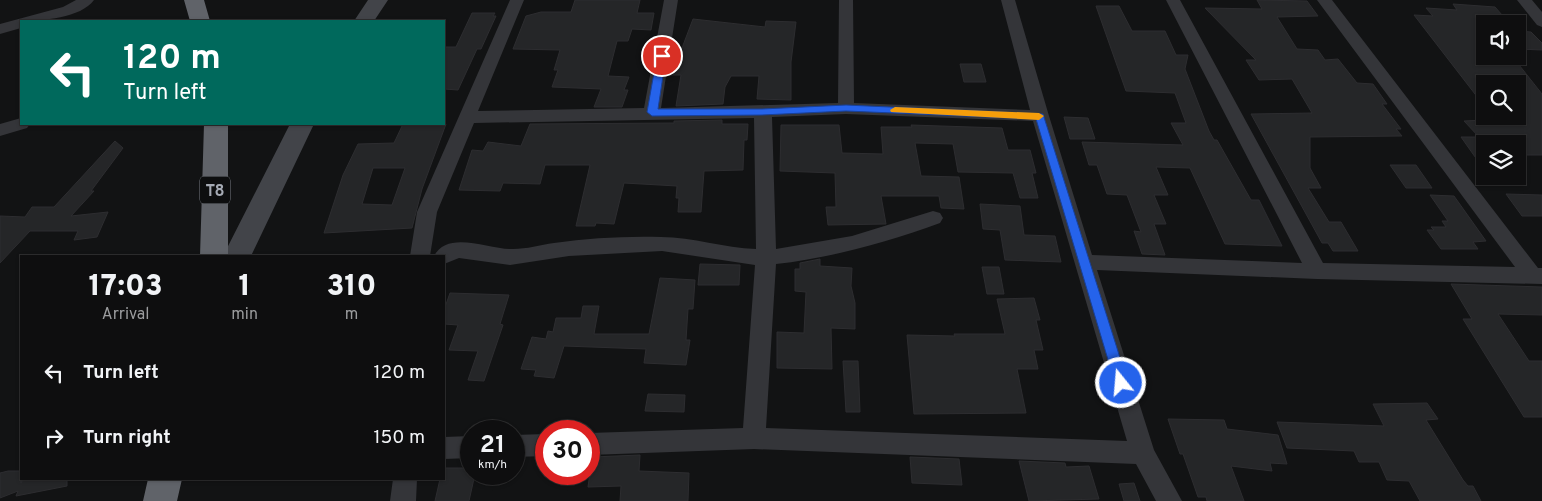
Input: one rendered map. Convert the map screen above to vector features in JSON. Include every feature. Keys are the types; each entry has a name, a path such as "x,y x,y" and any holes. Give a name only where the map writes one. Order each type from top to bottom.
{"highway":[{"path":"194,0 200,20"},
{"name":"T8","path":"214,255 216,125"},
{"path":"160,501 165,480"}],"street":[{"path":"32,20 68,10 87,0"},
{"path":"365,20 378,0"},
{"path":"420,255 427,212 517,0"},
{"path":"652,112 671,0"},
{"path":"846,0 846,108"},
{"path":"1008,0 1083,262 1143,452 1169,501"},
{"path":"1173,0 1317,271"},
{"path":"1324,0 1537,276"},
{"path":"1524,0 1542,22"},
{"path":"0,29 20,23"},
{"path":"468,117 652,112 762,112 846,108 1040,116"},
{"path":"754,438 766,257 762,112"},
{"path":"0,130 20,125"},
{"path":"237,255 302,125"},
{"path":"445,256 460,250 511,257 556,250 662,244 766,257 839,247 880,236 933,218"},
{"path":"1083,262 1317,271 1537,276"},
{"path":"600,444 754,438 1143,452"},
{"path":"445,448 460,447"},
{"path":"403,501 405,480"}],"building":[{"path":"575,0 640,0 637,13 654,13 651,30 632,29 628,41 617,41 608,76 629,77 624,90 628,90 622,107 594,107 601,89 552,87 558,70 554,70 560,50 513,49 526,16 541,12 571,12"},
{"path":"1257,0 1307,1 1318,16 1277,17 1297,49 1318,50 1325,60 1338,59 1357,83 1373,84 1387,104 1382,104 1401,129 1396,129 1402,136 1310,137 1310,168 1321,188 1308,188 1329,222 1341,222 1358,251 1333,251 1328,243 1322,243 1251,114 1312,113 1292,79 1259,80 1246,60 1256,60 1205,8 1262,9"},
{"path":"1453,4 1495,7 1502,15 1476,15 1476,65 1519,65 1542,94 1542,155 1526,155 1526,135 1477,135 1464,121 1476,120 1476,125 1526,125 1526,75 1476,75 1476,95 1414,15 1433,16 1426,8 1457,10"},
{"path":"1096,6 1119,6 1132,31 1165,31 1176,55 1188,55 1185,69 1209,131 1214,140 1217,140 1251,200 1259,200 1282,246 1225,244 1190,168 1156,167 1168,195 1154,195 1166,224 1154,224 1165,255 1142,254 1134,231 1141,232 1127,195 1107,194 1097,165 1089,165 1082,142 1183,145 1171,123 1186,123 1175,93 1126,91"},
{"path":"472,13 495,13 493,16 496,16 481,49 477,49 458,90 445,89 445,47 456,47"},
{"path":"693,19 765,27 766,21 796,22 791,62 791,100 757,99 759,76 731,76 725,87 723,104 676,106 681,75 670,75 675,48 682,48"},
{"path":"1526,32 1531,32 1542,43 1542,50 1526,49"},
{"path":"960,64 981,64 986,82 964,82"},
{"path":"1064,117 1088,118 1095,139 1070,139"},
{"path":"722,120 722,124 748,124 747,140 744,140 743,170 704,171 701,212 678,212 679,198 676,198 677,186 624,183 614,224 596,223 595,226 576,226 590,165 545,165 540,184 503,183 500,191 459,190 472,150 483,151 488,142 521,146 530,124 674,123 674,121"},
{"path":"446,124 422,189 412,228 324,233 343,175 358,144 394,143 403,125","holes":["373,168 405,168 392,205 362,204"]},
{"path":"781,125 839,125 842,153 883,154 881,127 912,127 911,125 1002,128 1008,150 1030,150 1036,173 1032,173 1038,198 1020,198 1013,173 958,172 953,144 915,143 921,176 959,177 964,209 941,208 939,196 881,196 886,224 828,225 826,207 836,207 835,173 780,171"},
{"path":"1461,137 1476,137 1476,158"},
{"path":"115,141 123,148 91,191 94,191 71,216 108,212 97,237 74,240 78,231 30,231 0,263 0,216 25,217 32,207 54,207"},
{"path":"1390,165 1416,165 1432,188 1406,188"},
{"path":"1506,194 1542,195 1542,216 1522,216"},
{"path":"1430,195 1454,196 1486,241 1473,242 1478,249 1441,249 1427,230 1434,230 1431,227 1446,227 1442,221 1448,221"},
{"path":"980,204 1020,206 1024,235 1055,236 1061,262 1005,260 1000,230 983,229"},
{"path":"820,259 820,266 852,268 851,286 855,303 855,329 831,328 832,369 777,368 777,332 804,333 806,292 795,291 795,269 800,269 800,263"},
{"path":"700,264 740,265 739,285 698,285"},
{"path":"982,267 999,267 1004,294 987,294"},
{"path":"660,278 695,280 693,309 688,309 686,340 690,340 686,365 644,363 646,349 564,346 554,378 534,376 536,370 521,369 532,337 546,339 548,331 553,332 556,318 581,318 583,306 599,306 594,334 649,334"},
{"path":"1451,284 1542,287 1542,315 1498,314 1529,361 1542,361 1542,417 1524,417 1463,319 1472,319"},
{"path":"450,293 509,295 500,324 503,325 484,381 468,380 478,351 449,350 458,325 445,324 445,307"},
{"path":"1034,298 1040,320 1036,320 1043,350 1034,350 1038,369 1017,369 1026,413 914,414 907,335 1005,334 997,299"},
{"path":"843,361 858,361 860,412 846,412"},
{"path":"648,394 685,395 684,412 645,411"},
{"path":"1427,403 1438,419 1426,420 1463,480 1468,486 1473,486 1481,501 1420,501 1409,481 1387,480 1379,462 1359,462 1354,451 1287,448 1277,422 1384,426 1373,404"},
{"path":"1168,419 1224,420 1227,429 1278,435 1287,464 1270,463 1272,471 1231,466 1244,501 1207,501 1206,497 1198,497"},
{"path":"640,455 639,471 689,473 688,501 620,501 621,486 588,487 588,485 600,485 600,457"},
{"path":"910,457 959,459 962,485 912,483"},
{"path":"1019,461 1065,463 1066,467 1089,466 1099,499 1029,501"},
{"path":"445,468 460,468 460,485 473,485 469,501 435,501 440,480 445,480"},
{"path":"20,471 21,483 22,480 67,480 67,486 16,496 18,491 0,498 0,473"},
{"path":"1134,483 1140,501 1124,501 1119,484"}],"slow traffic":[{"path":"895,110 1039,116"}],"route":[{"path":"662,56 652,112 762,112 846,108 1040,116 1121,383"}]}
